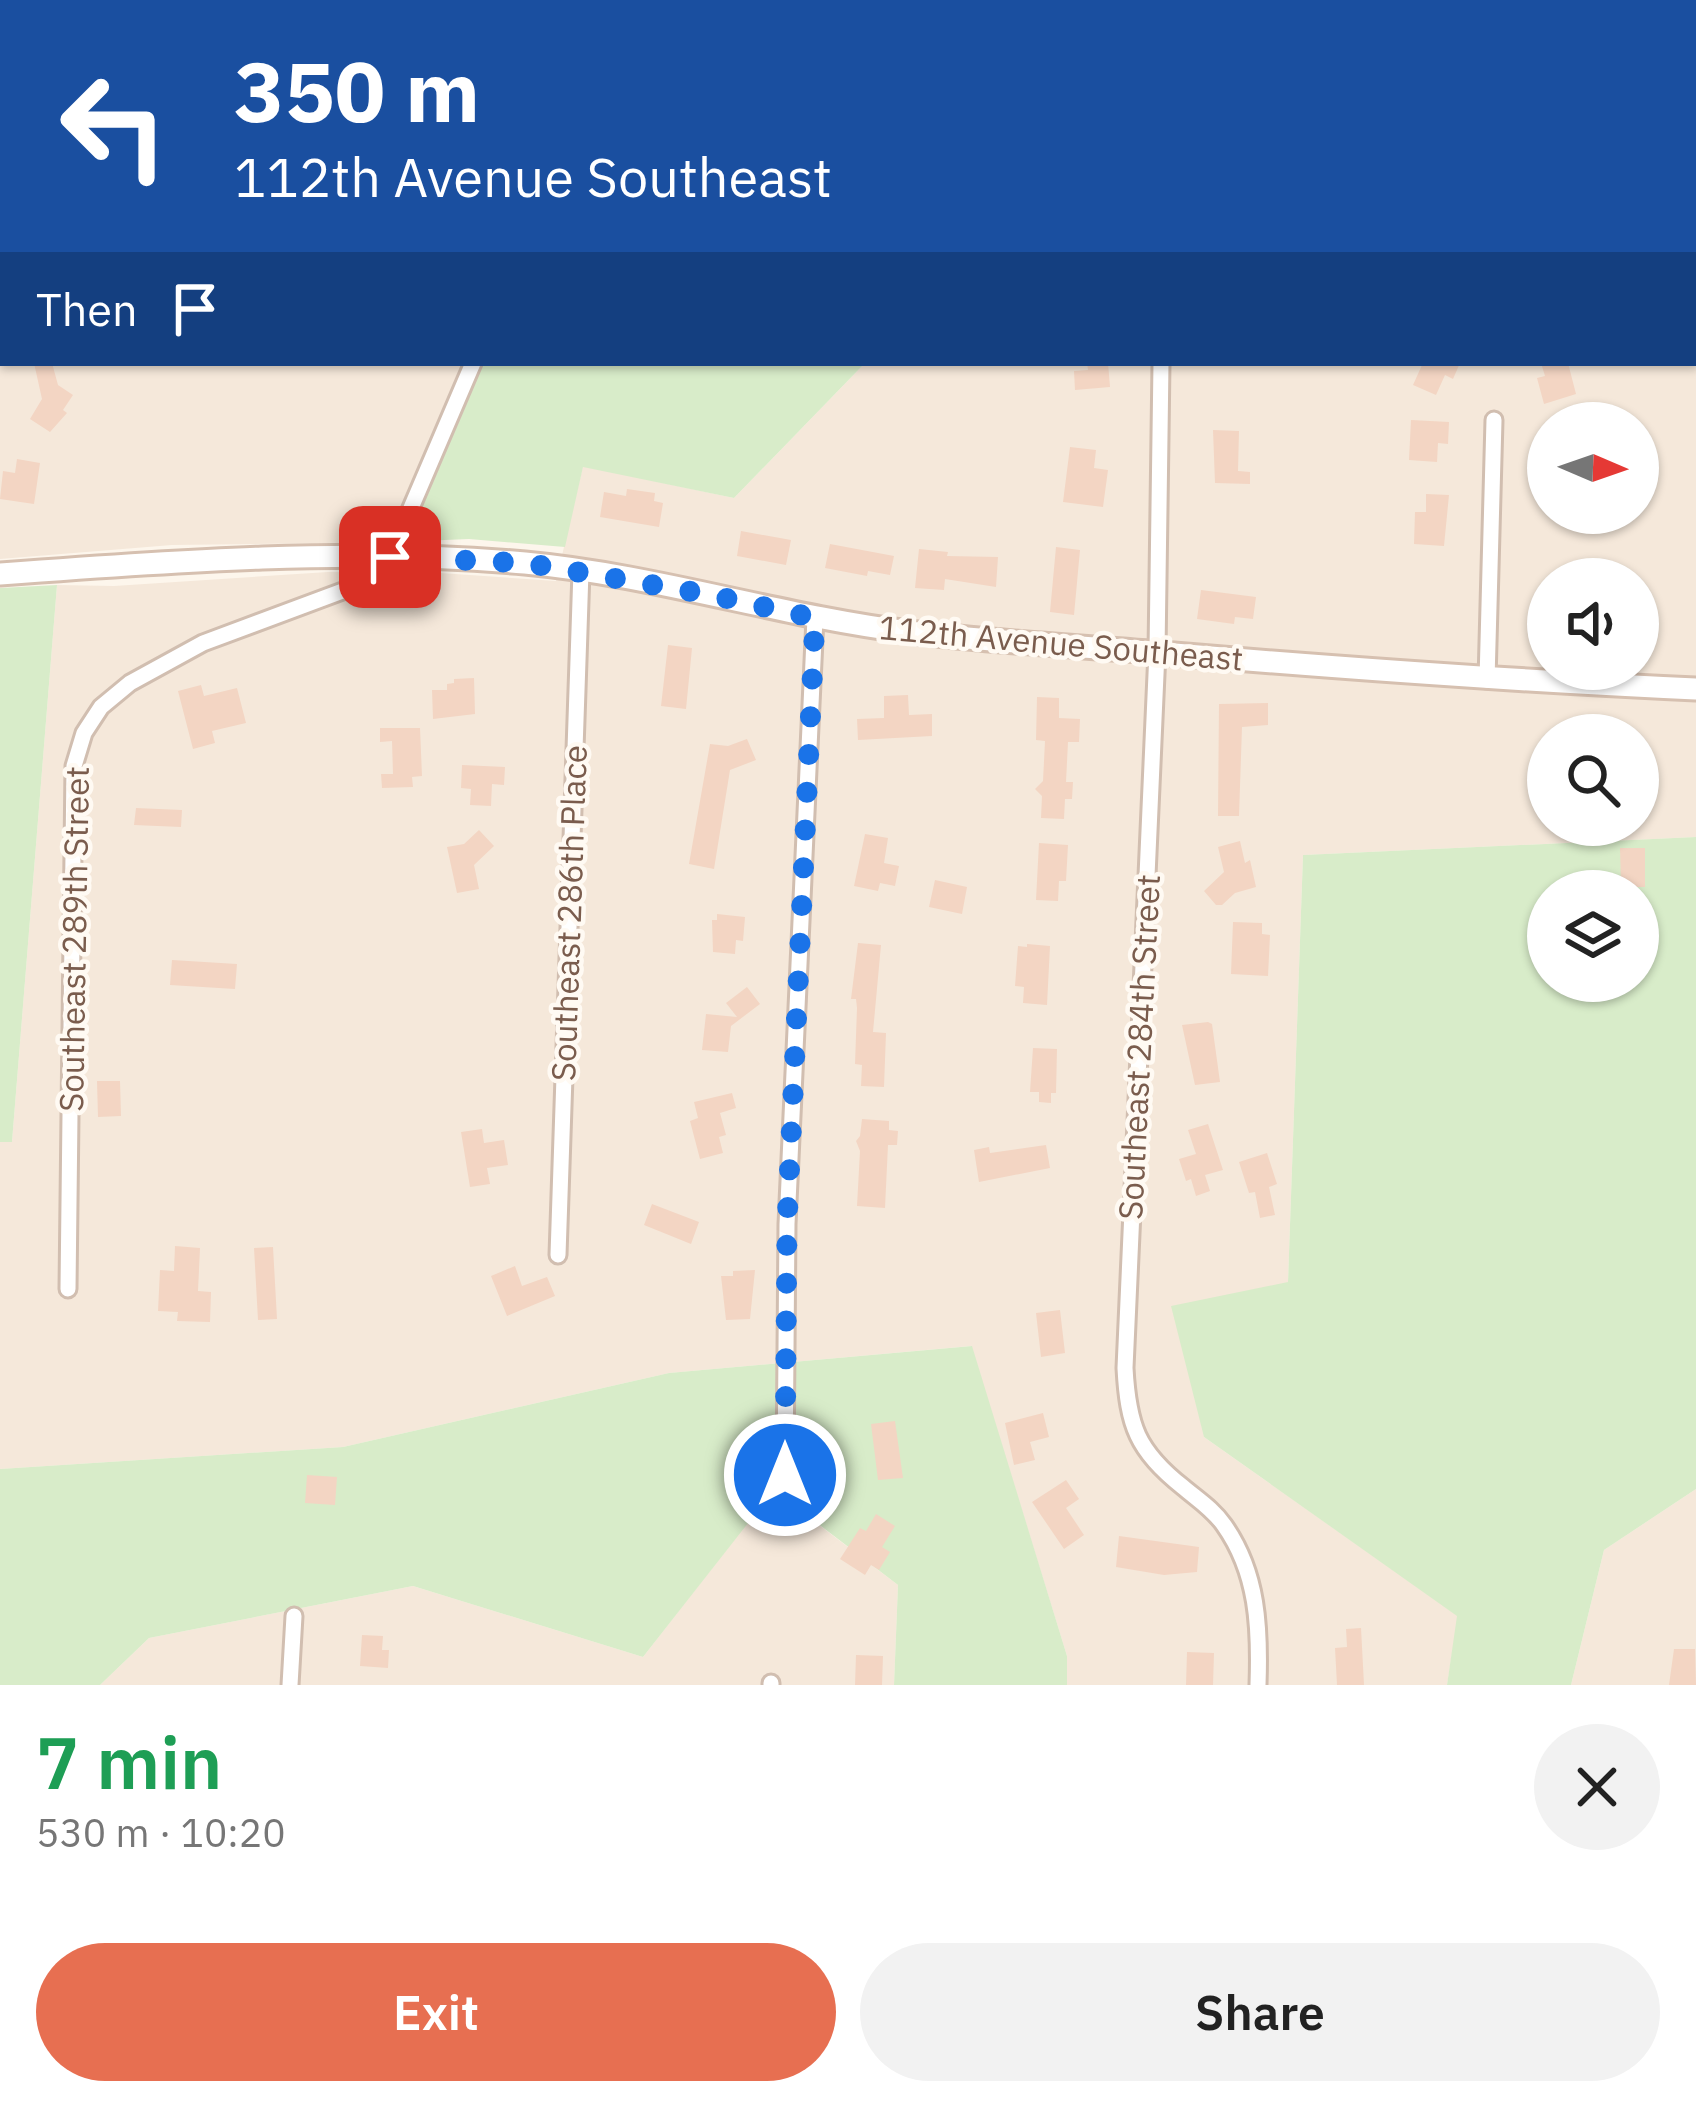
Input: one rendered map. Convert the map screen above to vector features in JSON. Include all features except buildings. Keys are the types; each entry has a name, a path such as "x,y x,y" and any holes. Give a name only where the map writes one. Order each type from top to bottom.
{"street":[{"path":"390,557 472,366"},
{"name":"Southeast 284th Street","path":"1161,366 1156,652 1127,1406 1136,1434 1157,1467 1210,1509 1238,1547 1256,1602 1258,1685"},
{"path":"1487,680 1494,420"},
{"name":"112th Avenue Southeast","path":"0,574 157,562 390,557 526,563 911,632 1487,680 1696,689"},
{"name":"Southeast 289th Street","path":"68,1289 74,766 84,733 101,706 130,683 203,643 356,586 390,557"},
{"name":"Southeast 286th Place","path":"558,1255 580,571"},
{"path":"785,1475 787,1224 815,618"},
{"path":"290,1685 294,1616"}],"shaded area":[{"path":"0,366 472,366 396,542 172,545 0,559"},
{"path":"862,366 1696,366 1696,837 1659,839 1659,714 1527,714 1527,845 1303,855 1288,1282 1204,1437 1458,1616 1447,1685 1067,1685 1067,1656 971,1346 669,1373 343,1447 0,1469 0,1142 12,1142 57,585 114,586 328,572 556,581 583,466 734,498"},
{"path":"1696,1489 1696,1685 1571,1685 1604,1550"},
{"path":"773,1490 898,1585 894,1685 100,1685 149,1638 413,1586 643,1657"}],"green space":[{"path":"476,366 862,366 734,498 583,467 565,547 469,539 396,542"},
{"path":"57,585 12,1142 0,1142 0,588"},
{"path":"1696,837 1696,1489 1604,1550 1571,1685 1447,1685 1457,1616 1204,1437 1171,1306 1288,1282 1303,855 1527,845 1659,846 1659,839"},
{"path":"972,1346 1067,1656 1067,1685 894,1685 898,1585 774,1490 643,1657 413,1586 149,1638 100,1685 0,1685 0,1469 343,1447 669,1373"}],"route":[{"path":"390,557 526,563 815,618 787,1224 785,1475"}]}
